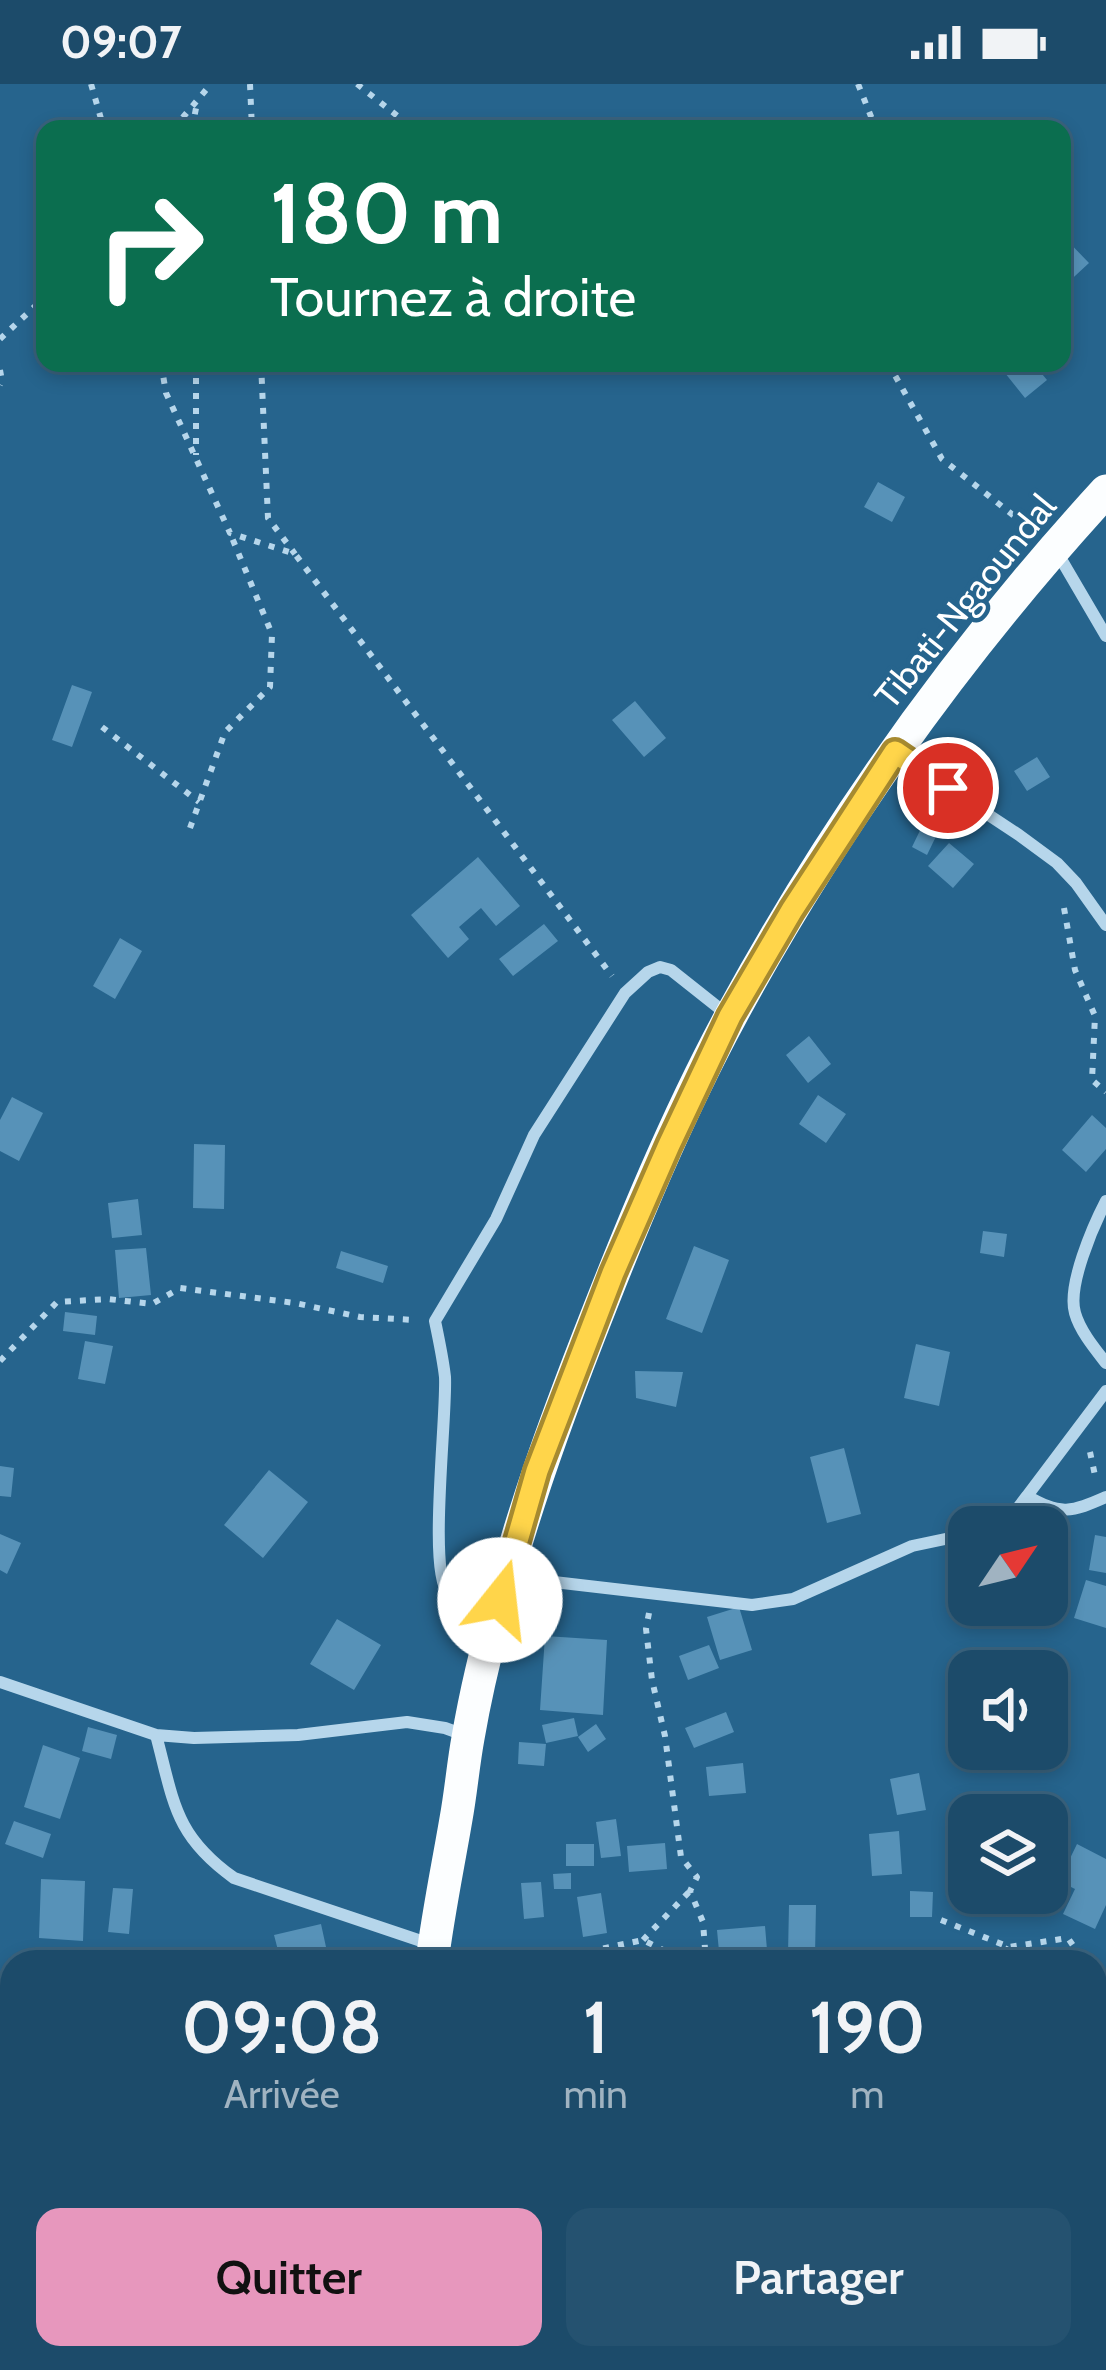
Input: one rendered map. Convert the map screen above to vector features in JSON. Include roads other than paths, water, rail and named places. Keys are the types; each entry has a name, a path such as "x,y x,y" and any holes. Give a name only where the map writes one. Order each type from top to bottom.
{"highway":[{"name":"Tibati-Ngaoundal","path":"434,1950 468,1736 537,1471 613,1273 669,1145 730,1016 895,752 985,633 1106,491"}],"street":[{"path":"1054,548 1106,636"},
{"path":"895,752 1057,863 1106,925"},
{"path":"730,1016 660,967 625,994 535,1136 496,1219 435,1321 445,1373 439,1532 446,1592 457,1599 503,1588 654,1592 730,1604 774,1603 811,1592 912,1546 948,1538"},
{"path":"1106,1201 1073,1293 1075,1313 1106,1363"},
{"path":"1020,1506 1106,1390"},
{"path":"1028,1496 1064,1512 1103,1498"},
{"path":"0,1682 156,1736 298,1735 407,1723 468,1736"},
{"path":"156,1736 176,1811 206,1858 234,1878 423,1950"}]}
